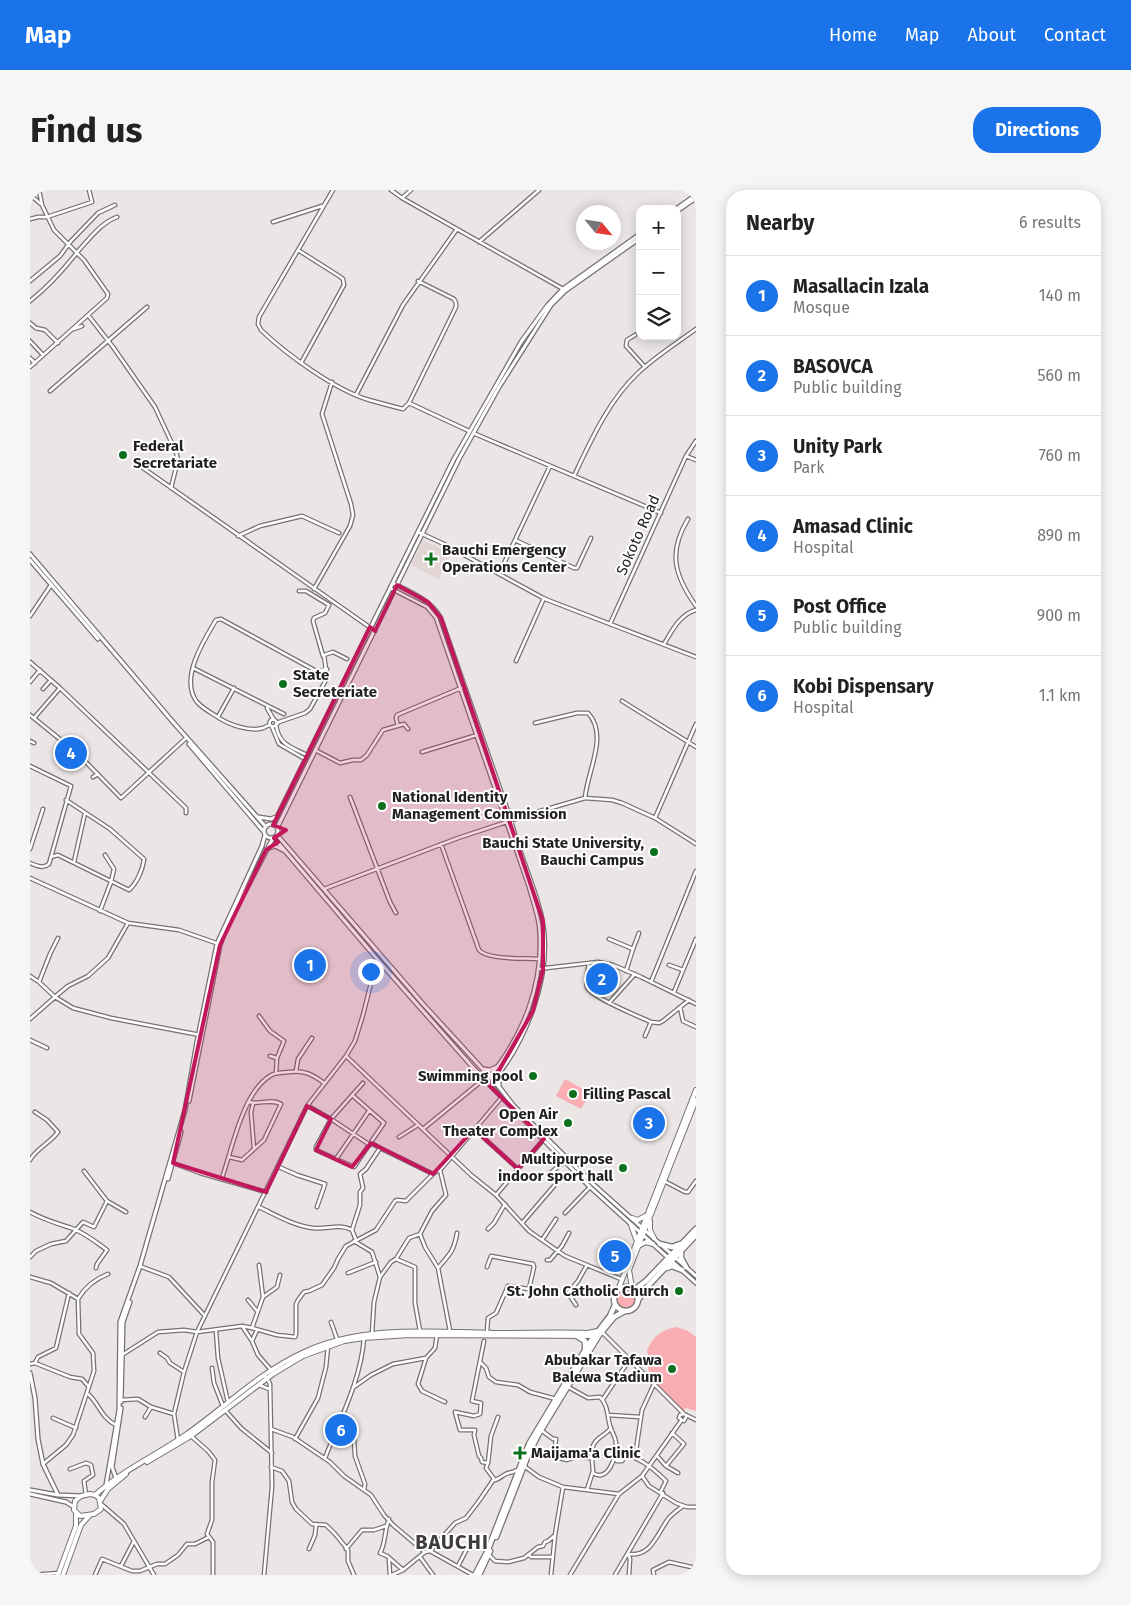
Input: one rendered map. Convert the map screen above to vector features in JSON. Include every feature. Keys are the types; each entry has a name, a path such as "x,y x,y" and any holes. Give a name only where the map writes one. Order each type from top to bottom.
{"highway":[{"path":"479,1575 489,1555 534,1435 584,1354 614,1317 634,1308 646,1288 664,1269 683,1242 696,1229"},
{"path":"633,1289 646,1281 681,1251 696,1235"},
{"path":"660,1244 672,1247 683,1242"},
{"path":"664,1269 672,1266 684,1268 681,1251"},
{"path":"474,1575 487,1552 533,1444 610,1316 615,1305 614,1297 618,1290 623,1287 633,1289 637,1294 638,1300"},
{"path":"615,1305 625,1311"},
{"path":"577,1336 583,1339 586,1344 584,1354"}],"main road":[{"path":"618,1290 696,1090"},
{"path":"654,1238 650,1230 649,1214 696,1100"},
{"path":"632,1218 640,1220 649,1214"},
{"path":"631,1225 635,1232 637,1244 630,1270 633,1289"},
{"path":"637,1244 644,1242 652,1244"},
{"path":"60,1574 76,1526 74,1510 76,1499 84,1495 95,1494 116,1478 178,1440 257,1385 271,1370 301,1353 337,1339 372,1334 420,1331 599,1334"},
{"path":"60,1574 81,1525 101,1509 101,1502 108,1489 126,1475 191,1436 224,1408 228,1402 265,1377 303,1356 328,1346 364,1338 437,1335 577,1336 599,1334"},
{"path":"95,1494 101,1502"},
{"path":"74,1510 81,1516 90,1516"}],"street":[{"path":"30,367 107,298 108,294 84,260 57,234 42,205 39,190"},
{"path":"30,219 47,217 92,202 89,190"},
{"path":"333,190 258,321 261,330 301,362 332,382 368,400 403,409 409,403 456,307 454,299 418,282"},
{"path":"391,190 564,290"},
{"path":"402,198 411,190"},
{"path":"479,242 539,190"},
{"path":"30,195 36,198 42,205"},
{"path":"681,207 696,196"},
{"path":"30,281 60,256 68,244 98,213 115,205"},
{"path":"272,222 324,206"},
{"path":"30,302 107,221 117,217"},
{"path":"356,394 389,329 418,282 457,229"},
{"path":"266,826 273,824 277,817 370,627 395,584 471,432 521,342 547,306 564,290 636,239"},
{"path":"298,250 343,279 344,285 301,362"},
{"path":"50,391 147,307"},
{"path":"88,315 155,407 178,460 170,488"},
{"path":"30,323 36,328 45,330 58,343"},
{"path":"73,329 82,326"},
{"path":"574,476 604,418 629,382 645,367 696,328"},
{"path":"635,335 627,340 626,346 645,367"},
{"path":"30,341 43,355"},
{"path":"30,358 35,363"},
{"path":"314,589 350,526 353,516 351,504 322,414 332,382"},
{"path":"409,403 471,432 660,513"},
{"name":"Sokoto Road","path":"610,624 686,456 696,441"},
{"path":"686,456 696,460"},
{"path":"499,574 550,466"},
{"path":"142,468 375,630"},
{"path":"238,536 260,526 302,516 340,533"},
{"path":"688,519 679,535 675,560 682,585 696,606"},
{"path":"420,533 544,598 696,657"},
{"path":"515,540 577,568 591,538"},
{"path":"30,554 95,632 266,826"},
{"path":"30,560 185,739 264,834 268,838 275,837"},
{"path":"395,584 434,606 441,618 511,820 542,921 543,970 529,1022 500,1072 490,1085"},
{"path":"30,616 51,585"},
{"path":"219,944 266,850 275,837 277,828 375,630 392,589"},
{"path":"392,589 427,607 439,624 535,907 538,923 538,969 534,992 524,1023 490,1077 423,1129"},
{"path":"299,591 306,591 329,605 324,613 314,618 313,621 323,656 326,669 327,678 308,711 271,724 265,728 250,729 218,717 202,707 195,698 192,686 193,668 216,620 221,619 316,671 326,669"},
{"path":"516,661 544,598"},
{"path":"664,644 679,621 689,612 696,610"},
{"path":"323,656 332,652 347,659"},
{"path":"30,662 60,688 186,808 186,813"},
{"path":"193,668 284,714"},
{"path":"30,682 40,670"},
{"path":"43,690 51,680"},
{"path":"34,718 60,688"},
{"path":"218,717 234,688"},
{"path":"398,726 397,715 461,688"},
{"path":"622,701 696,747"},
{"path":"266,706 271,716 277,722 278,734 284,743 307,755"},
{"path":"535,723 577,713 588,713 593,718 596,724 597,742 585,798"},
{"path":"30,715 77,752 121,798 185,739"},
{"path":"271,716 271,724 279,744 305,759"},
{"path":"271,724 277,722"},
{"path":"315,750 340,763 361,760 367,755 382,730 404,724 408,729"},
{"path":"655,818 696,724"},
{"path":"422,752 477,735"},
{"path":"30,741 34,743"},
{"path":"30,766 71,786 49,864 46,867 40,867 30,863"},
{"path":"94,778 98,774"},
{"path":"350,797 377,870 396,913"},
{"path":"324,889 441,844 511,820 585,798 606,799 622,803 655,818 696,844"},
{"path":"51,857 58,855 129,890 135,884 144,858 110,829 66,800"},
{"path":"30,849 43,809"},
{"path":"74,862 86,813"},
{"path":"258,817 271,819 277,817"},
{"path":"273,824 277,828"},
{"path":"106,1485 119,1410 120,1322 140,1266 176,1145 219,944 262,846 266,826"},
{"path":"275,837 377,959 485,1080 631,1225 652,1244 672,1257"},
{"path":"275,837 324,889 423,1004 565,1161 632,1218 684,1268 696,1276"},
{"path":"441,844 479,950 490,956 539,959"},
{"path":"266,850 275,846 285,851"},
{"path":"100,910 114,869 105,855"},
{"path":"651,982 696,870"},
{"path":"30,878 128,923 180,930 219,944"},
{"path":"30,1019 68,986 88,976 108,958 128,923"},
{"path":"626,971 639,933"},
{"path":"39,982 58,938"},
{"path":"609,939 633,949"},
{"path":"674,992 696,939"},
{"path":"178,1440 174,1414 184,1372 197,1332 279,1167 307,1106 346,1056 355,1041 377,959"},
{"path":"589,963 586,984 588,989 609,1003 651,1022 659,1023 663,1021 689,1000"},
{"path":"538,969 605,963 635,974 696,1004"},
{"path":"669,965 683,970"},
{"path":"609,1003 635,974"},
{"path":"30,976 73,1008 111,1018 200,1035"},
{"path":"680,1008 684,1021 696,1027"},
{"path":"259,1016 270,1031 284,1041 277,1058 276,1073"},
{"path":"645,1036 651,1022"},
{"path":"116,1478 112,1467 121,1411 123,1322 142,1267 173,1163 187,1110 200,1035"},
{"path":"296,1071 298,1060 312,1038"},
{"path":"30,1040 47,1048"},
{"path":"270,1056 277,1058"},
{"path":"346,1056 471,1175 496,1195 530,1231 565,1256 621,1279"},
{"path":"481,1068 490,1070 497,1067"},
{"path":"222,1178 248,1102 260,1084 270,1075 296,1071 310,1073 324,1083"},
{"path":"500,1072 498,1081 500,1088"},
{"path":"352,1095 384,1122 354,1167 316,1150 331,1119 352,1095 363,1083"},
{"path":"121,1356 158,1332 184,1330 197,1332 242,1326 296,1336 296,1302 304,1292 309,1292 322,1285 334,1268 343,1248 376,1230 395,1201 406,1201 440,1170 502,1097"},
{"path":"229,1157 242,1160 264,1140 281,1104 272,1101 253,1104 248,1102"},
{"path":"253,1104 251,1112 254,1150"},
{"path":"307,1106 371,1144 434,1174"},
{"path":"336,1159 369,1111"},
{"path":"30,1160 58,1132 47,1120 35,1112"},
{"path":"399,1137 418,1125"},
{"path":"474,1129 518,1168"},
{"path":"496,1195 544,1139"},
{"path":"380,1148 366,1169 360,1174 363,1188 360,1192 360,1206 352,1230 355,1240 372,1252 380,1277"},
{"path":"548,1175 565,1161"},
{"path":"173,1163 200,1173 266,1192"},
{"path":"279,1167 325,1184 317,1207"},
{"path":"372,1334 374,1302 380,1277 391,1262 396,1259 409,1238 420,1234 432,1210 446,1195 440,1170"},
{"path":"84,1171 107,1201 126,1212"},
{"path":"664,1181 685,1192 688,1192 696,1181"},
{"path":"565,1213 592,1185"},
{"path":"523,1222 554,1186"},
{"path":"30,1257 36,1251 51,1244 66,1241 82,1222 94,1227 107,1201"},
{"path":"488,1230 494,1224 505,1204"},
{"path":"259,1207 291,1222 314,1228 338,1226 352,1230"},
{"path":"30,1212 48,1221 75,1230 107,1250 96,1268"},
{"path":"542,1240 556,1219"},
{"path":"438,1268 455,1247 457,1233"},
{"path":"547,1260 550,1260 558,1251 569,1233"},
{"path":"420,1234 425,1247 438,1268 450,1332"},
{"path":"487,1332 488,1318 496,1313 508,1286 529,1289 534,1264 491,1256 488,1268"},
{"path":"396,1259 415,1267 414,1303 420,1331"},
{"path":"348,1273 376,1262"},
{"path":"252,1328 263,1297 259,1265"},
{"path":"576,1305 568,1293 578,1282 587,1265"},
{"path":"142,1267 169,1277 205,1316"},
{"path":"684,1268 696,1283"},
{"path":"43,1464 70,1440 88,1394 94,1371 92,1350 79,1334 78,1299 83,1290 90,1284 108,1274"},
{"path":"263,1297 277,1287 280,1275"},
{"path":"30,1277 51,1283 78,1299"},
{"path":"35,1363 38,1357 56,1348 69,1293"},
{"path":"248,1300 257,1311"},
{"path":"331,1322 337,1339"},
{"path":"242,1326 252,1341 258,1355 271,1370"},
{"path":"216,1330 218,1358 228,1402"},
{"path":"252,1341 257,1330"},
{"path":"599,1334 630,1359 677,1408 684,1418"},
{"path":"437,1335 435,1348 426,1358 418,1384 422,1391 445,1402"},
{"path":"325,1458 354,1387 363,1355 364,1338"},
{"path":"484,1341 472,1401 481,1403 480,1414 474,1416 456,1412 460,1430 475,1430 474,1435 479,1456 482,1462 488,1463"},
{"path":"295,1439 318,1398 326,1367 328,1346"},
{"path":"160,1353 184,1372"},
{"path":"354,1387 371,1375 394,1364 426,1358"},
{"path":"603,1399 630,1359"},
{"path":"30,1364 35,1363 70,1377 82,1379 89,1387"},
{"path":"481,1363 486,1368 489,1378 496,1382 518,1385 530,1392 556,1399"},
{"path":"212,1368 214,1383 224,1408 241,1428 272,1453"},
{"path":"30,1375 43,1464 58,1495"},
{"path":"264,1575 272,1487 270,1384 265,1377"},
{"path":"635,1457 640,1417 643,1406 654,1384"},
{"path":"257,1385 270,1390"},
{"path":"568,1387 588,1398 600,1397 603,1399"},
{"path":"88,1394 100,1412 116,1425"},
{"path":"121,1400 138,1399 151,1407 174,1414"},
{"path":"603,1399 616,1444 614,1459 617,1462 622,1461 625,1456 635,1457 666,1481 615,1575"},
{"path":"145,1417 151,1407"},
{"path":"677,1408 680,1416 696,1420"},
{"path":"608,1415 640,1417"},
{"path":"494,1479 486,1468 491,1436 498,1417"},
{"path":"53,1418 76,1428"},
{"path":"570,1575 619,1494 642,1476 684,1418"},
{"path":"611,1428 594,1444 591,1458 593,1473 600,1476 604,1475 610,1467 615,1454"},
{"path":"272,1430 295,1439 325,1458 344,1476 371,1496 393,1525 425,1552"},
{"path":"541,1430 553,1439 556,1439 555,1446 559,1458 567,1460 574,1457 591,1458"},
{"path":"666,1466 684,1444 672,1433"},
{"path":"334,1434 354,1439 355,1456 365,1484 364,1490"},
{"path":"191,1436 215,1460 212,1482 212,1520 207,1534 213,1542 213,1575"},
{"path":"657,1456 666,1466 678,1473"},
{"path":"30,1492 84,1495 84,1481 93,1474 91,1465 86,1463 70,1469"},
{"path":"387,1556 390,1561 391,1575 403,1570 425,1552 430,1551 455,1523 466,1518 494,1479 505,1473 516,1471 522,1466 539,1477 563,1487 619,1494"},
{"path":"272,1467 284,1473 290,1483 292,1502 296,1509 316,1525 329,1527 348,1550 348,1561 354,1575"},
{"path":"587,1491 593,1470"},
{"path":"642,1476 649,1486 676,1503 683,1506 696,1507"},
{"path":"551,1575 563,1487"},
{"path":"30,1492 66,1502 74,1510"},
{"path":"101,1502 120,1520 154,1575"},
{"path":"628,1554 638,1555 646,1551 668,1519 683,1506"},
{"path":"97,1513 109,1511"},
{"path":"389,1519 386,1526 384,1545 380,1553 387,1556 403,1570"},
{"path":"309,1549 315,1535 316,1525"},
{"path":"346,1549 362,1530 374,1530 386,1526"},
{"path":"489,1555 495,1561 508,1562 524,1558 538,1547 543,1546 545,1542 555,1535"},
{"path":"94,1575 102,1559 134,1572 143,1571 157,1564 165,1564 178,1555 187,1544 195,1544 209,1537"},
{"path":"121,1566 134,1541"},
{"path":"458,1566 470,1543"},
{"path":"430,1551 474,1575"},
{"path":"628,1554 630,1559 629,1575"},
{"path":"529,1555 531,1557 553,1557"},
{"path":"420,1557 433,1575"},
{"path":"654,1575 653,1570 669,1562 696,1568"},
{"path":"30,1575 60,1574"}],"highlighted area":[{"path":"397,585 428,602 441,618 543,921 543,970 533,1011 490,1086 544,1139 518,1169 474,1129 433,1174 371,1143 352,1167 316,1150 331,1119 307,1106 266,1192 173,1163 220,945 266,850 278,842 274,838 286,830 273,825 370,627 375,631"}],"shaded area":[{"name":"Bauchi Emergency Operations Center","path":"423,540 451,553 439,579 411,565"},
{"name":"Filling Pascal","path":"565,1079 590,1093 581,1109 556,1096"},
{"path":"622,1289 630,1289 636,1295 636,1303 630,1309 622,1309 616,1303 616,1295"},
{"name":"Abubakar Tafawa Balewa Stadium","path":"677,1327 688,1331 696,1337 696,1411 686,1408 683,1411 647,1374 649,1371 647,1351 652,1342 662,1332"}],"place":[{"name":"Federal Secretariate","path":"123,455"},
{"name":"Bauchi Emergency Operations Center","path":"431,559"},
{"name":"State Secreteriate","path":"283,684"},
{"name":"Amasad Clinic","path":"71,753"},
{"name":"National Identity Management Commission","path":"382,806"},
{"name":"Bauchi State University, Bauchi Campus","path":"654,852"},
{"name":"Masallacin Izala","path":"310,965"},
{"name":"BASOVCA","path":"602,979"},
{"name":"Swimming pool","path":"533,1076"},
{"name":"Filling Pascal","path":"573,1094"},
{"name":"Open Air Theater Complex","path":"568,1123"},
{"name":"Unity Park","path":"649,1123"},
{"name":"Multipurpose indoor sport hall","path":"623,1168"},
{"name":"Post Office","path":"615,1256"},
{"name":"St. John Catholic Church","path":"679,1291"},
{"name":"Abubakar Tafawa Balewa Stadium","path":"672,1369"},
{"name":"Kobi Dispensary","path":"341,1430"},
{"name":"Maijama'a Clinic","path":"520,1453"}],"district":[{"name":"BAUCHI","path":"452,1542"}]}
